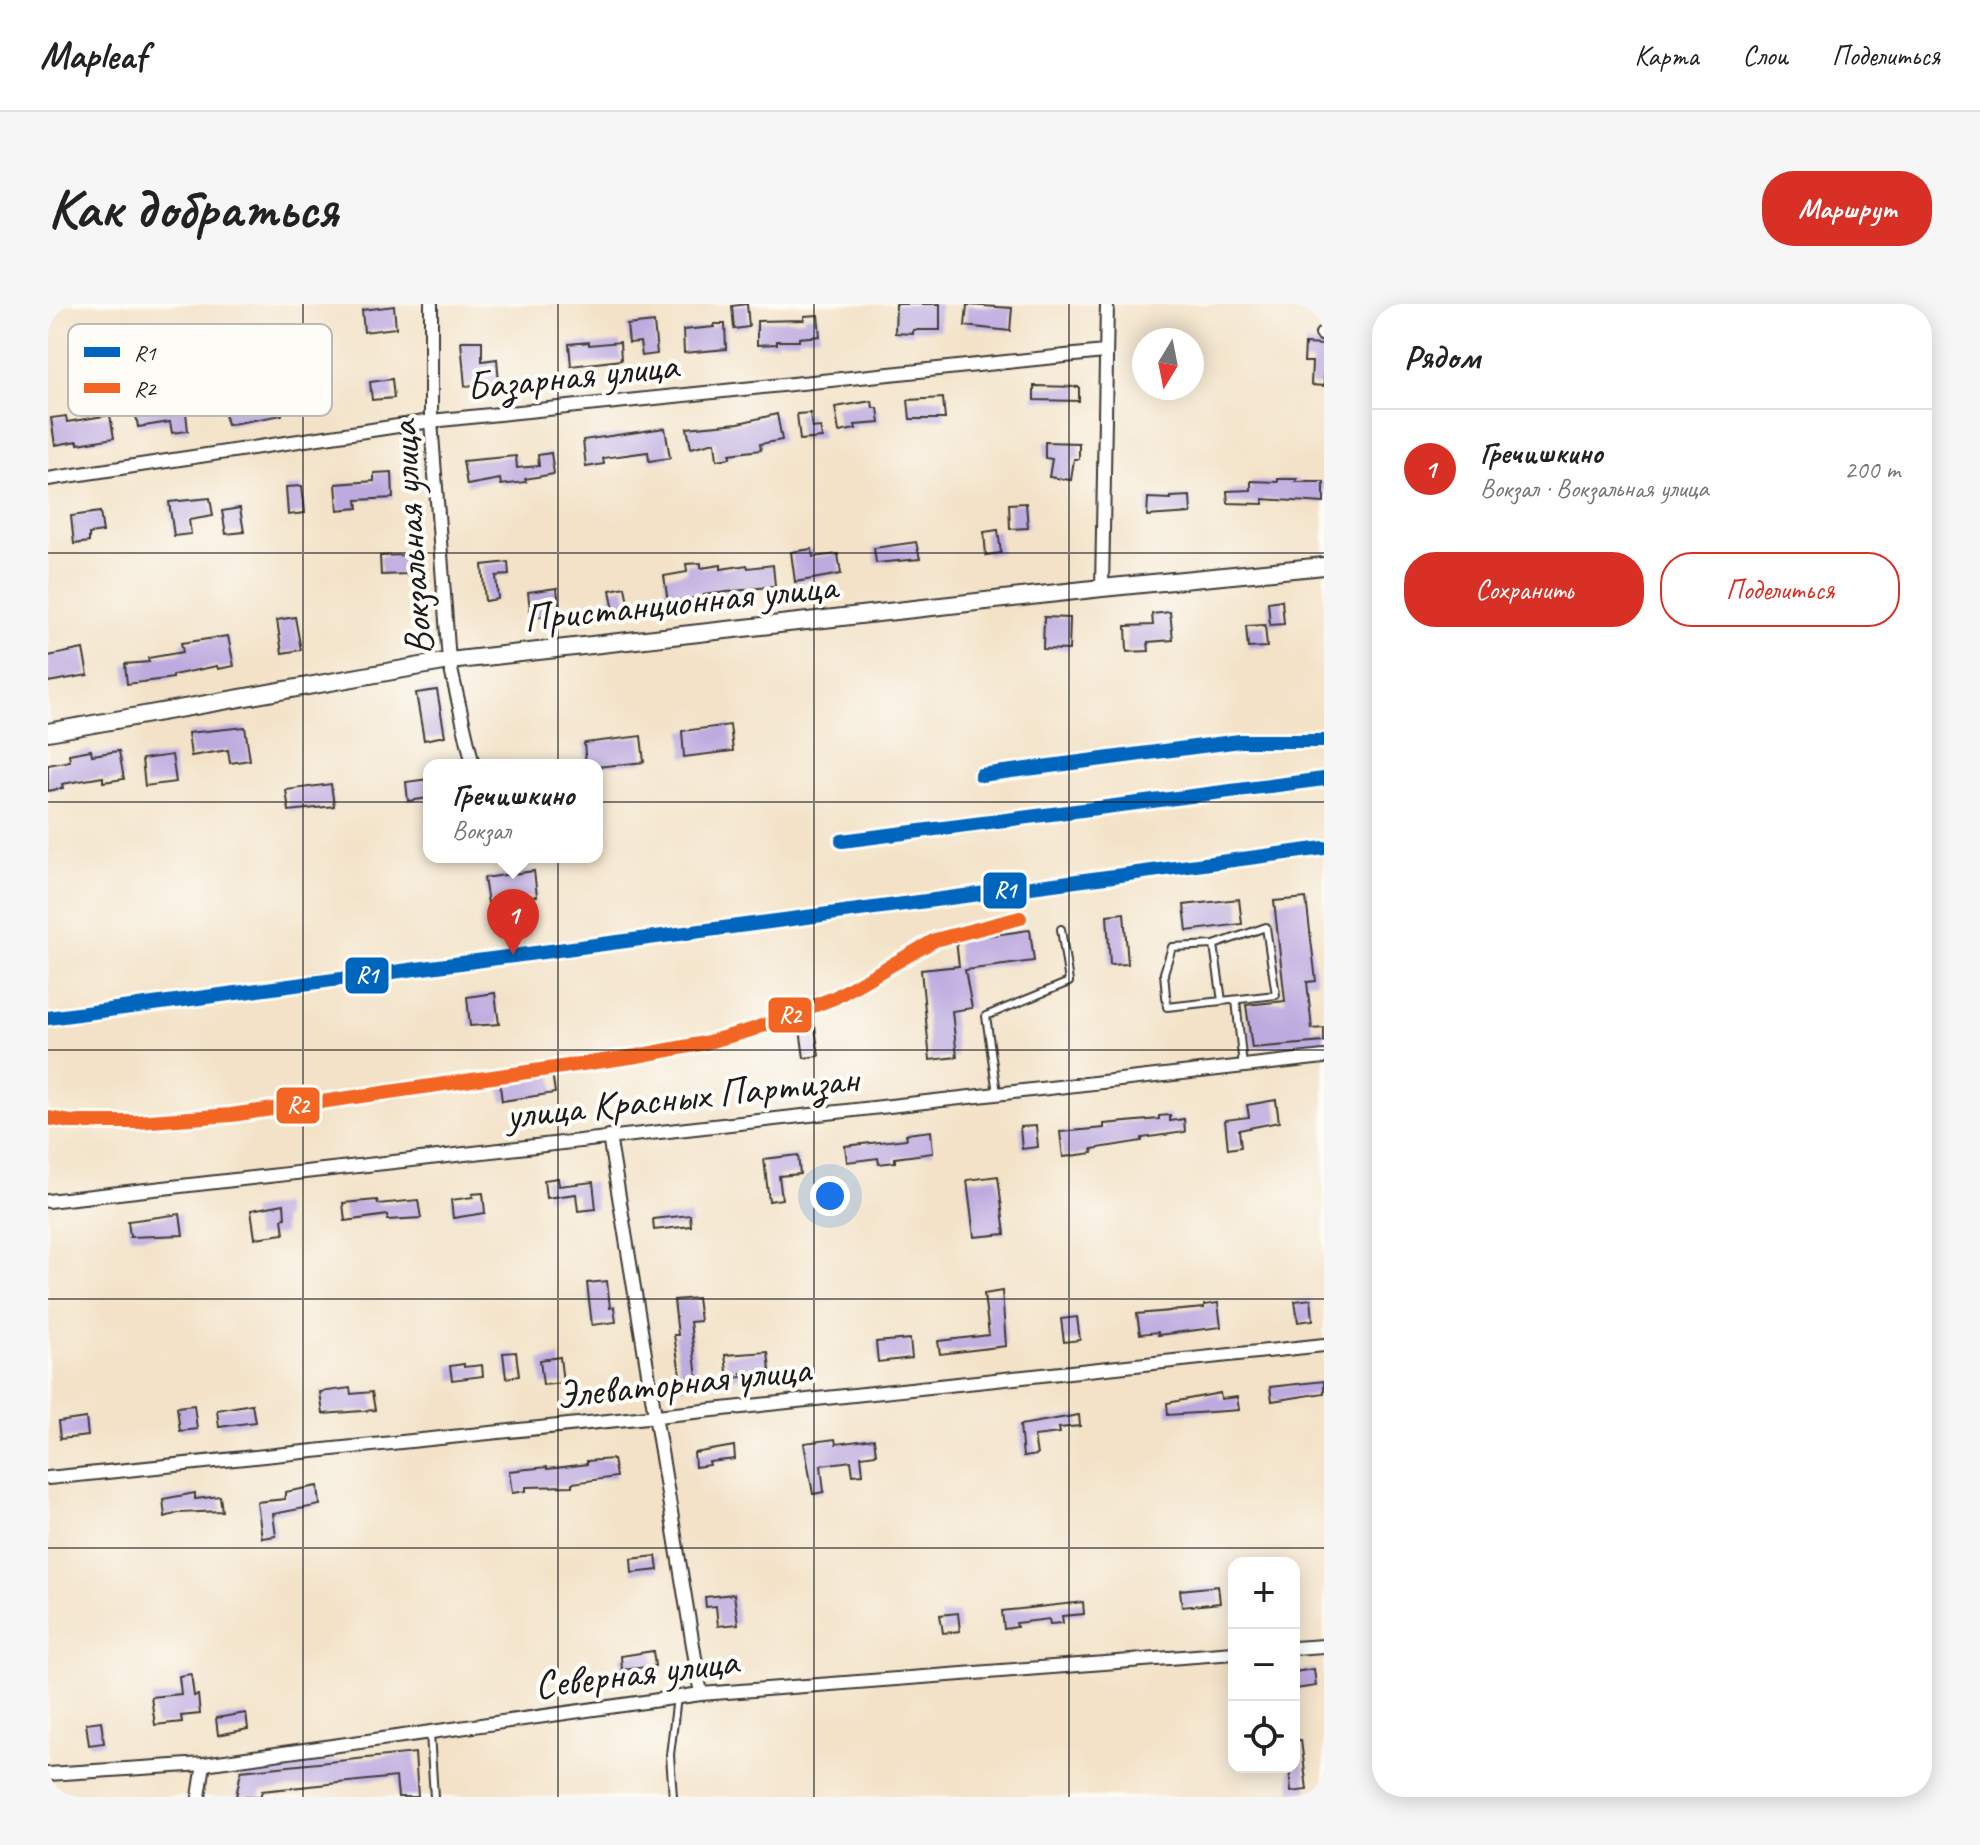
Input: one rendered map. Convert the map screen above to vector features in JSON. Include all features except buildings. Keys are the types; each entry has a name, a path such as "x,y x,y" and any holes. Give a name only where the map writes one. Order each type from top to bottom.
{"street":[{"name":"Вокзальная улица","path":"431,304 431,421 449,661 472,759"},
{"path":"1102,588 1107,304"},
{"name":"Базарная улица","path":"48,479 431,421 1104,352"},
{"name":"Пристанционная улица","path":"48,732 449,661 1324,566"},
{"name":"улица Красных Партизан","path":"48,1201 1324,1057"},
{"path":"609,1136 701,1694"},
{"name":"Элеваторная улица","path":"48,1478 1324,1345"},
{"path":"1300,1648 1324,1646"},
{"name":"Северная улица","path":"48,1774 204,1764 701,1694 1228,1653"},
{"path":"199,1797 204,1764"}],"lane":[{"path":"1266,927 1276,995 1167,1007 1164,973 1172,947 1214,945 1266,927"},
{"path":"997,1093 986,1016 1069,982 1061,929"},
{"path":"1214,945 1222,1001"},
{"path":"1236,1000 1243,1066"},
{"path":"673,1797 670,1755 677,1697"},
{"path":"430,1732 434,1797"}],"transit line":[{"name":"R1","path":"981,775 1240,741 1324,741"},
{"name":"R1","path":"842,841 1324,779"},
{"name":"R1","path":"48,1018 1324,848"},
{"name":"R2","path":"48,1118 71,1122 137,1122 231,1115 637,1056 705,1043 751,1030 834,998 935,940 1020,918"}],"place":[{"name":"Гречишкино","path":"513,955"}]}
